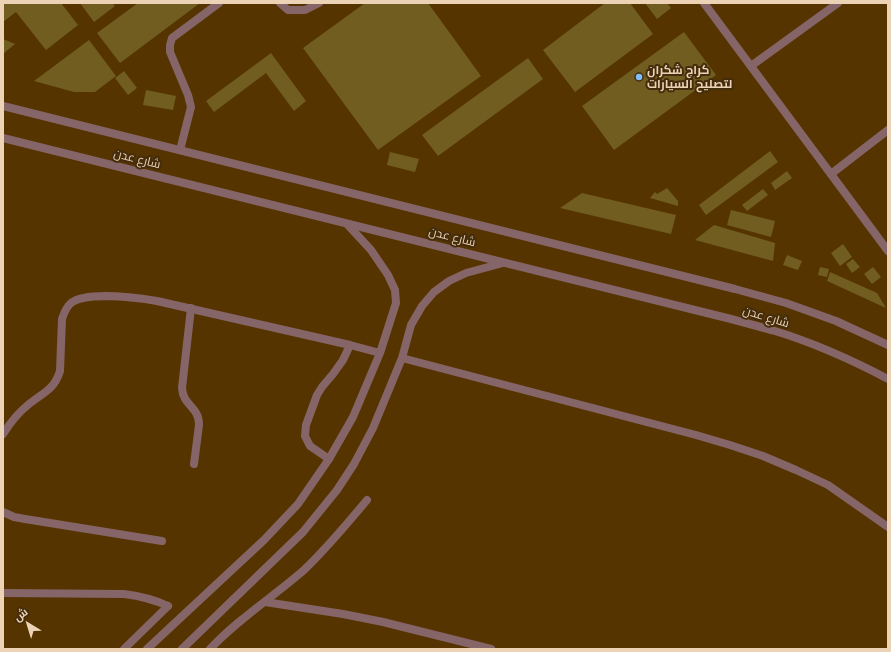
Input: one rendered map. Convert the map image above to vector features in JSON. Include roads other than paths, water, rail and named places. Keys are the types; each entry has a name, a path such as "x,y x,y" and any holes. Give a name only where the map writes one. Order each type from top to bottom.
{"street":[{"path":"180,150 191,108 188,95 170,52 170,45 172,38 219,3"},
{"path":"280,3 288,10 305,10 319,3"},
{"path":"704,3 888,251"},
{"path":"751,66 838,3"},
{"name":"شارع عدن","path":"3,106 735,289 786,303 836,320 888,345"},
{"path":"831,174 888,130"},
{"name":"شارع عدن","path":"3,138 731,319 776,332 821,348 888,379"},
{"path":"147,649 264,540 298,504 329,459 353,417 380,353 396,303 395,290 388,275 371,250 347,224"},
{"path":"182,649 303,532 337,490 354,464 373,428 402,358 412,324 422,306 434,292 450,281 466,273 503,262"},
{"path":"3,434 17,415 54,385 58,378 61,363 62,319 64,313 67,307 72,303 84,298 107,296 157,301 380,353"},
{"path":"191,308 182,393 199,420 194,464"},
{"path":"329,459 310,446 305,436 306,425 317,395 343,360 350,345"},
{"path":"402,358 696,435 763,456 828,485 888,527"},
{"path":"210,649 236,624 303,570 349,523 367,500"},
{"path":"3,512 14,517 162,541"},
{"path":"3,593 124,594 155,600 168,606 124,649"},
{"path":"265,602 343,614 383,622 491,649"}],"place":[{"name":"كراج شكران لتصليح السيارات","path":"639,77"}]}
